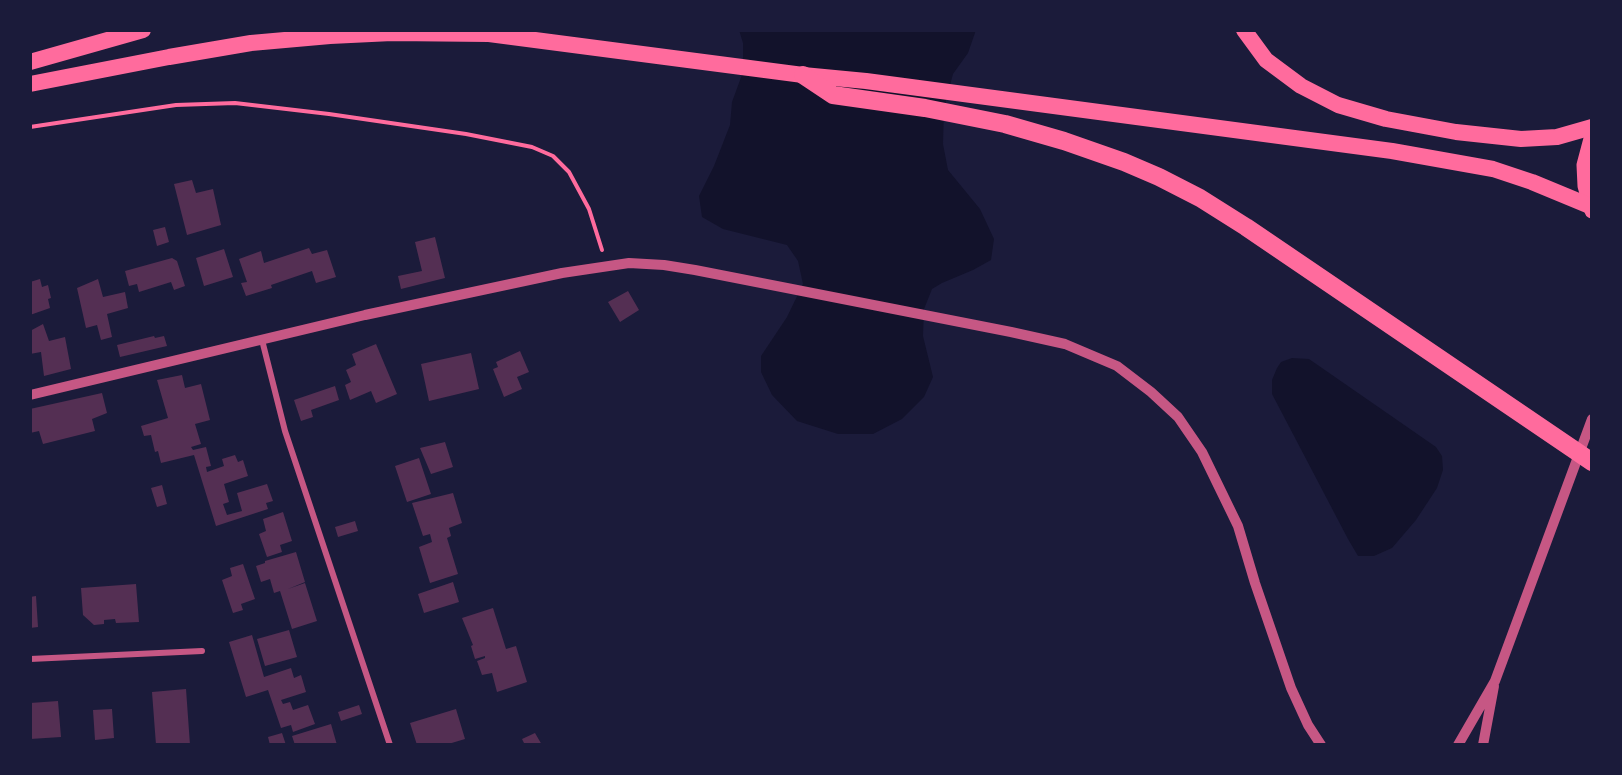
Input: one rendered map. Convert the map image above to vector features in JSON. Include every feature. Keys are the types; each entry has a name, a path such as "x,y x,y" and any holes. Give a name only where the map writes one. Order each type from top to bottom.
{"highway":[{"path":"30,62 143,30"},
{"path":"1244,30 1266,60 1301,86 1338,105 1386,119 1456,132 1521,139 1557,137 1592,127"},
{"path":"30,84 169,57 251,44 330,36 392,33 489,34 1380,149 1493,169 1532,182 1591,208"},
{"path":"804,75 833,95 925,108 985,120 1064,141 1124,162 1200,198 1592,462"}],"main road":[{"path":"1591,208 1585,186 1584,165 1592,135"}],"street":[{"path":"30,394 365,315 604,266 629,263 664,265 779,286 1065,344 1117,366 1151,392 1178,417 1202,452 1238,526 1291,688 1308,725 1320,743"},
{"path":"262,340 285,430 390,745"},
{"path":"1458,745 1495,681 1592,418"},
{"path":"30,659 202,651"},
{"path":"1483,745 1495,681"}],"path":[{"path":"30,127 176,105 235,103 466,134 532,147 553,156 569,172 589,209 599,236 604,266"}],"shaded area":[{"path":"739,30 976,30 968,53 953,74 944,108 943,144 948,170 980,209 994,239 991,260 932,289 924,309 923,336 933,377 924,397 902,419 873,434 838,434 797,421 772,395 761,372 761,356 787,317 803,284 798,261 787,245 723,229 702,217 699,196 730,125 732,102 743,72 743,43"},
{"path":"1292,358 1309,359 1436,447 1442,456 1443,470 1437,488 1416,520 1392,548 1374,556 1358,556 1348,539 1272,394 1272,380 1277,368 1281,362"}],"building":[{"path":"192,180 196,193 213,189 221,225 187,235 174,184"},
{"path":"165,227 169,242 157,246 153,230"},
{"path":"435,237 445,278 401,289 398,276 422,271 415,242"},
{"path":"309,248 312,254 327,250 336,277 316,283 312,271 246,296 241,283 247,282 239,259 261,251 264,263"},
{"path":"224,249 233,277 204,286 196,258"},
{"path":"172,258 177,261 185,286 174,290 171,282 139,292 137,284 129,286 125,271"},
{"path":"40,279 42,287 48,285 51,298 48,299 50,308 30,315 30,282"},
{"path":"98,279 103,297 125,292 128,308 107,314 112,337 101,340 97,325 86,328 77,288"},
{"path":"628,291 639,310 620,322 608,302"},
{"path":"43,324 49,341 65,337 71,369 44,376 41,352 30,354 30,331"},
{"path":"154,336 155,338 164,336 167,346 120,357 117,345"},
{"path":"376,344 397,394 376,403 371,391 350,400 345,385 351,382 346,370 356,365 352,354"},
{"path":"520,351 529,372 517,377 522,389 504,397 493,369 498,367 496,362"},
{"path":"471,353 479,389 429,401 421,364"},
{"path":"182,375 185,388 201,384 210,420 195,424 201,444 191,447 193,450 206,447 211,466 206,467 207,472 224,466 222,459 235,455 238,462 243,460 248,476 224,484 229,502 223,504 227,515 242,511 237,493 267,484 273,501 266,503 268,509 216,526 194,455 161,463 158,451 155,452 151,435 144,436 141,426 168,418 157,380"},
{"path":"335,386 339,400 311,410 313,417 301,421 294,400"},
{"path":"102,393 107,413 92,419 95,431 43,444 39,431 30,433 30,409"},
{"path":"445,442 453,467 431,474 420,448"},
{"path":"419,458 431,494 407,502 395,466"},
{"path":"162,485 167,504 157,507 151,488"},
{"path":"453,493 462,523 449,528 451,536 447,538 458,574 430,583 419,547 432,542 430,534 423,536 412,503"},
{"path":"283,512 292,541 280,545 282,552 267,557 259,534 266,531 263,519"},
{"path":"355,521 358,531 338,537 335,527"},
{"path":"296,552 305,582 288,589 305,583 317,621 292,629 280,591 274,593 270,579 261,582 256,566"},
{"path":"243,564 255,599 241,604 243,610 233,613 222,580 232,576 230,568"},
{"path":"453,582 459,602 424,613 418,594"},
{"path":"136,584 139,622 116,623 115,619 104,620 104,624 94,625 83,615 81,588"},
{"path":"36,596 38,627 30,628 30,597"},
{"path":"493,608 506,649 516,646 527,682 497,692 492,673 482,675 477,661 485,656 475,659 471,646 473,645 462,618"},
{"path":"289,630 297,657 265,666 257,639"},
{"path":"252,635 264,677 291,668 294,678 301,675 306,692 281,700 283,704 290,702 293,710 308,705 315,724 293,732 291,725 281,728 268,690 246,697 229,642"},
{"path":"186,689 190,745 156,745 152,692"},
{"path":"58,701 61,737 30,739 30,703"},
{"path":"359,705 362,714 341,721 338,712"},
{"path":"112,709 114,738 95,740 93,710"},
{"path":"456,709 465,739 445,745 417,745 410,723"},
{"path":"331,724 337,745 295,745 292,736"},
{"path":"282,733 286,745 270,745 268,737"},
{"path":"535,733 542,745 525,745 522,739"}]}
